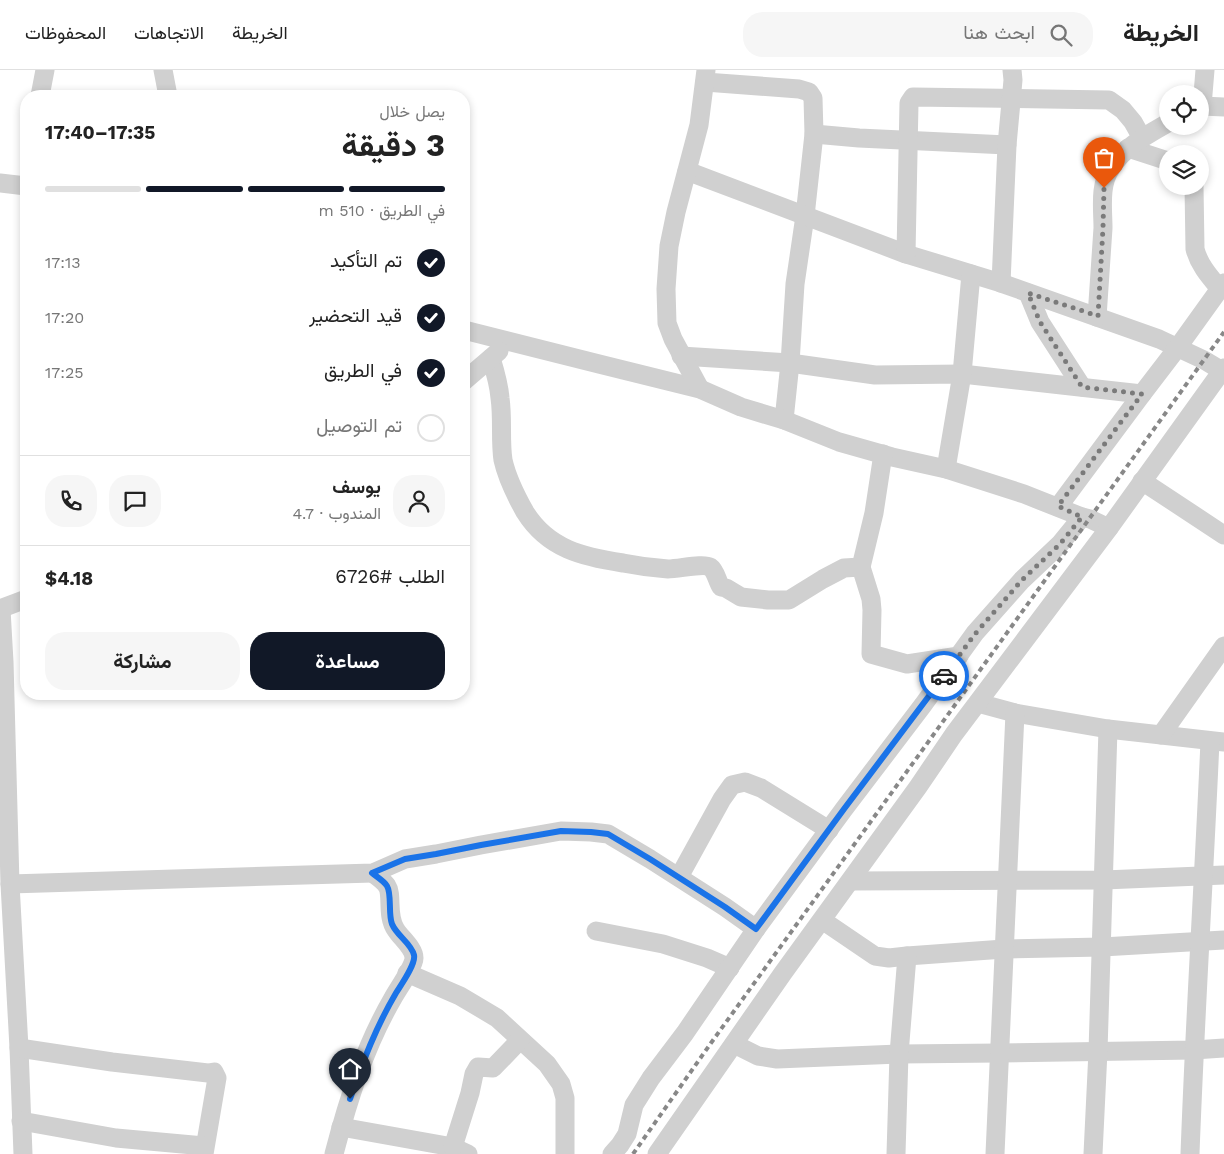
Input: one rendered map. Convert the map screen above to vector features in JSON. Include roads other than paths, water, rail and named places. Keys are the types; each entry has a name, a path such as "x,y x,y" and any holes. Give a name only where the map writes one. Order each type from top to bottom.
{"street":[{"path":"41,90 45,70"},
{"path":"163,70 167,90"},
{"path":"1000,283 1007,145 1013,80 1012,70"},
{"path":"1203,85 1204,70"},
{"path":"700,389 681,356 667,323 666,289 669,246 676,212 712,76 809,92 813,98 814,134 795,284 784,420"},
{"path":"906,254 909,103 914,97 1109,100 1123,110 1133,122 1135,143"},
{"path":"1209,107 1224,107"},
{"path":"1098,316 1106,176 1111,167 1135,143 1159,128"},
{"path":"814,134 1007,145"},
{"path":"1135,143 1159,156"},
{"path":"657,1154 954,734 1223,370 1178,347 1098,316 906,254 688,172"},
{"path":"0,183 20,184"},
{"path":"1058,506 1222,286 1202,266 1197,257 1195,249 1194,195"},
{"path":"946,469 962,374 971,274"},
{"path":"1028,293 1040,322 1082,387"},
{"path":"470,332 700,389 741,407 784,420 839,442 946,469 1058,506 1108,528"},
{"path":"470,376 509,342"},
{"path":"681,356 790,363 875,375 962,374 1142,394"},
{"path":"491,358 497,376 501,400 503,459 508,479 537,528 557,544 576,554 642,566 669,569 709,566 714,571 721,587 742,597 768,600 789,600 844,568 861,567"},
{"path":"883,454 874,512 861,567 871,604 871,654 907,664 959,656"},
{"path":"1142,481 1224,534"},
{"path":"612,1154 620,1146 627,1134 634,1105 651,1078 685,1034 756,929 829,830 975,634 1022,580 1060,544 1082,517"},
{"path":"20,601 0,609 4,662 10,884 19,1048 22,1154"},
{"path":"1161,735 1224,646"},
{"path":"978,703 1015,713 1108,729 1217,742 1204,876 1190,1154"},
{"path":"995,1154 1015,713"},
{"path":"1093,1154 1102,947 1108,729"},
{"path":"679,877 722,799 732,785 745,782 761,788 829,830"},
{"path":"10,884 372,873 405,859 561,831 584,832 608,834 679,877 756,929"},
{"path":"334,1154 341,1127 370,1043 391,1000 413,964 414,956 409,946 392,924 386,885 372,873"},
{"path":"851,881 1104,880 1224,875"},
{"path":"822,920 875,956 889,958 1004,949 1102,947 1224,940"},
{"path":"596,931 663,944 707,958 730,968"},
{"path":"896,1154 900,1054 907,956"},
{"path":"408,973 460,996 497,1018 547,1064 562,1084 565,1098 565,1154"},
{"path":"341,1127 460,1150 474,1074 478,1067 493,1068 520,1040"},
{"path":"734,1044 758,1056 777,1059 900,1054 1224,1048"},
{"path":"19,1048 112,1062 208,1073 214,1072 217,1078 204,1150 116,1138 21,1121"}],"railway":[{"path":"633,1154 1224,332"}]}
